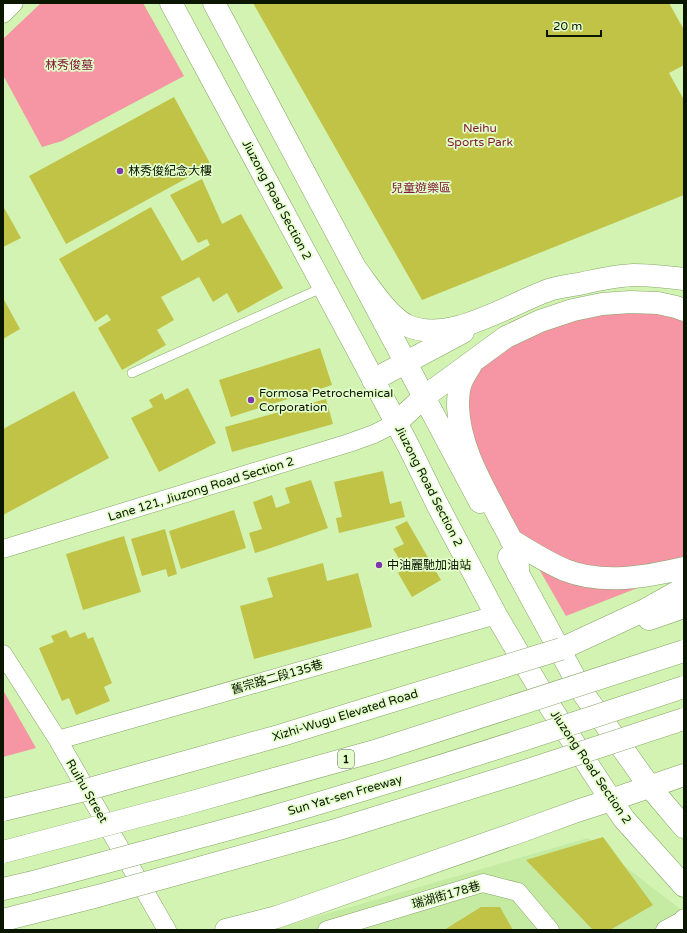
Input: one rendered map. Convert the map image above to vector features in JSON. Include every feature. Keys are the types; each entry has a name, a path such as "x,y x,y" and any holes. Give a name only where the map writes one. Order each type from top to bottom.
{"main road":[{"name":"Jiuzong Road Section 2","path":"171,3 374,380 409,446 437,504 496,615 551,708 611,800 624,818 684,886"},
{"path":"214,3 518,574 583,693 650,787 684,827"},
{"path":"356,269 395,318 407,325 421,330 437,330 472,323 552,289 606,278 632,275 684,279"},
{"path":"396,423 424,397 506,337 540,321 573,310 602,304 630,302 658,303 684,310"},
{"path":"374,380 495,314"},
{"path":"473,362 463,377 458,398 459,416 464,443 476,474 511,540 517,555 518,574"},
{"path":"511,540 546,562 583,575 602,578 634,578 684,568"},
{"path":"561,649 643,611 684,588"},
{"name":"Xizhi-Wugu Elevated Road","path":"3,810 89,789 282,735 561,649 684,607"},
{"name":"1","path":"3,852 185,804 378,750 684,651"},
{"name":"Sun Yat-sen Freeway","path":"3,889 257,821 406,777 684,687"},
{"path":"3,920 98,896 339,829 522,772 684,719"},
{"path":"226,930 277,917 577,811 684,775"}],"street":[{"path":"3,14 14,3"},
{"name":"Lane 121, Jiuzong Road Section 2","path":"3,549 349,444 396,423"},
{"name":"舊宗路二段135巷","path":"58,740 496,615"},
{"name":"Ruihu Street","path":"3,654 58,740 167,930"},
{"name":"瑞湖街178巷","path":"327,930 483,883 518,892 550,930"},
{"path":"665,930 680,922 684,918"}],"lane":[{"path":"132,373 324,288"}],"shaded area":[{"path":"588,838 684,912 684,930 271,930"}],"green space":[{"name":"林秀俊墓","path":"41,3 143,3 184,76 62,141 42,147 3,75 3,39"},
{"path":"625,307 684,316 684,566 673,574 566,616 473,454 458,418 473,360 512,338"},
{"path":"3,690 36,748 3,757"}],"building":[{"name":"Neihu Sports Park","path":"253,3 669,3 684,30 684,65 669,73 684,100 684,195 422,300"},
{"name":"林秀俊紀念大樓","path":"174,97 211,165 66,244 29,176"},
{"path":"202,179 222,224 241,214 283,288 238,313 227,293 213,302 199,277 161,297 174,320 157,330 166,345 122,370 98,328 111,320 107,314 95,322 59,259 151,207 182,261 210,245 207,239 198,243 170,195"},
{"path":"3,206 21,238 3,247"},
{"path":"3,298 20,329 3,339"},
{"path":"320,348 332,385 231,417 219,380"},
{"path":"188,388 216,443 159,472 131,418 153,407 149,400 162,393 165,400"},
{"path":"74,391 109,458 3,515 3,429"},
{"path":"326,399 333,424 232,452 225,427"},
{"path":"383,471 390,504 401,501 405,517 339,533 336,518 342,517 334,482"},
{"path":"311,480 328,528 255,553 249,533 262,529 253,502 272,495 276,508 290,503 285,488"},
{"path":"234,510 246,548 181,569 169,531"},
{"path":"407,521 441,580 412,597 398,573 405,568 393,549 404,544 395,527"},
{"path":"165,529 177,574 168,577 166,569 142,576 131,539"},
{"path":"124,536 141,592 83,610 66,554"},
{"path":"323,563 327,581 358,573 372,627 254,659 240,606 273,597 267,578"},
{"path":"66,630 70,638 85,632 88,639 93,637 112,683 104,687 110,701 76,715 69,698 62,701 39,648 54,642 51,636"},
{"path":"603,837 653,905 610,930 593,930 526,860"},
{"path":"481,907 500,907 513,930 444,930"}],"place":[{"name":"林秀俊紀念大樓","path":"120,171"},
{"name":"Formosa Petrochemical Corporation","path":"251,400"},
{"name":"中油麗馳加油站","path":"379,565"}],"park label":[{"name":"兒童遊樂區","path":"421,188"}]}
